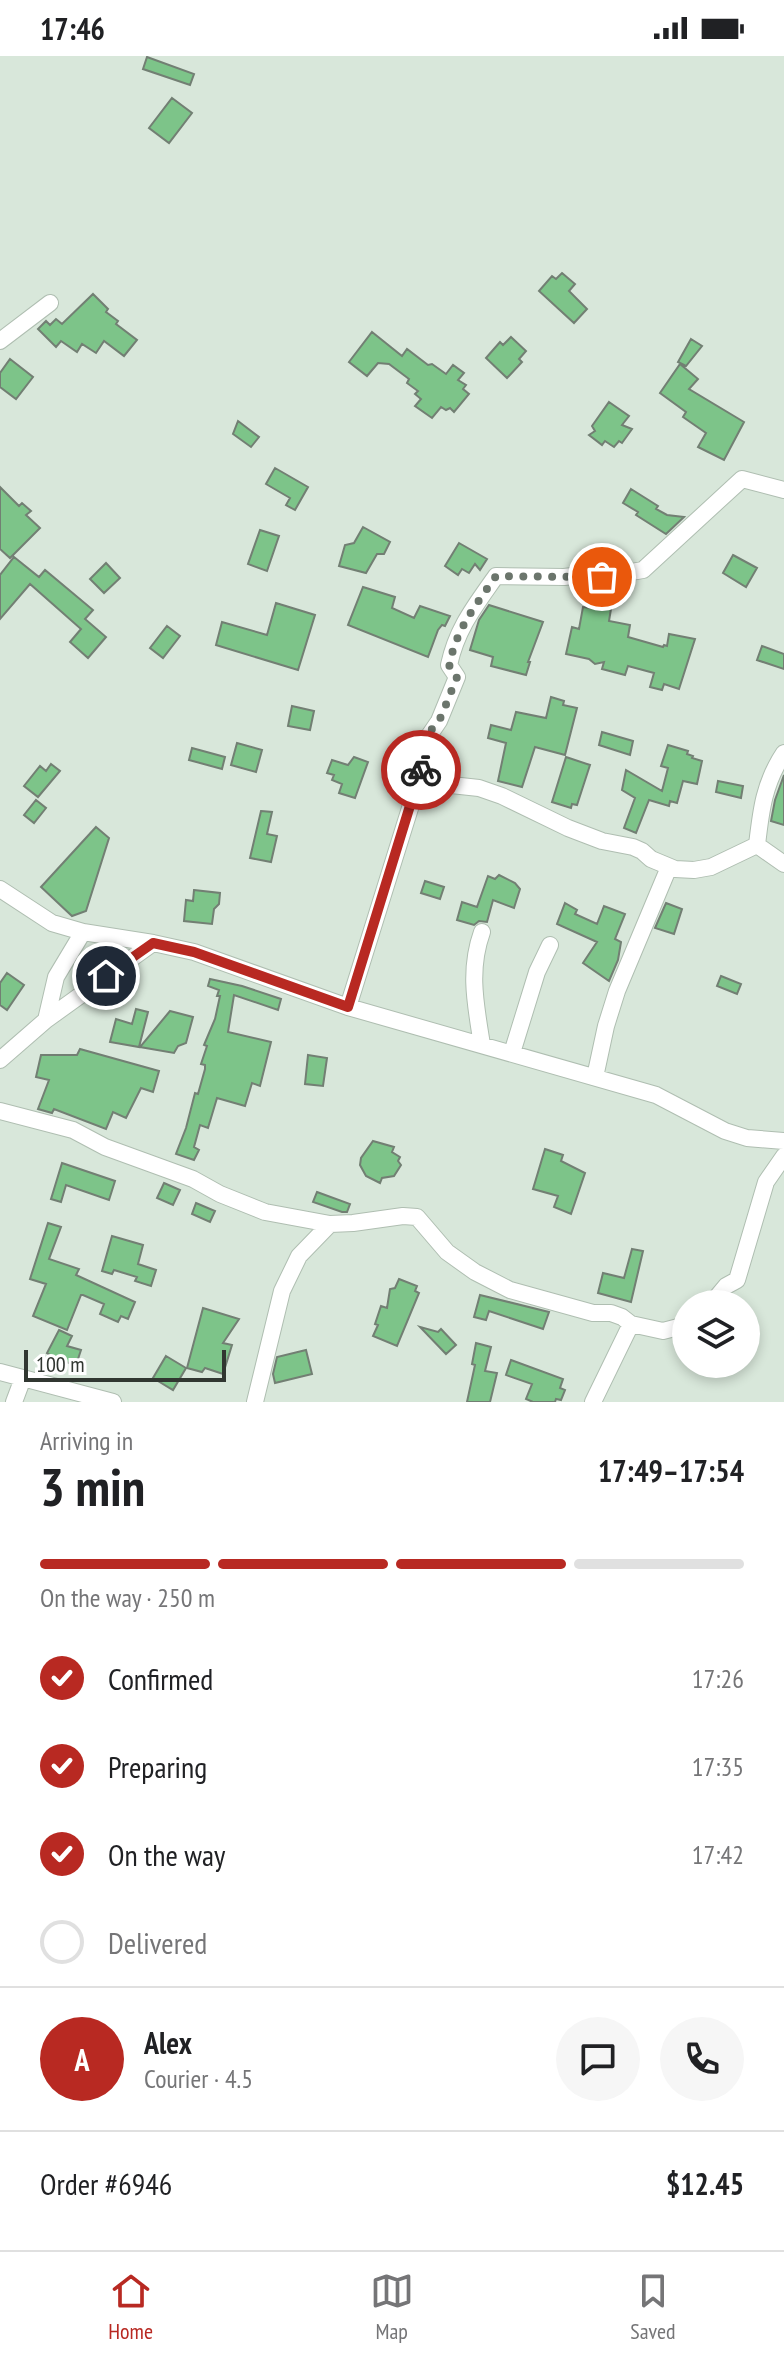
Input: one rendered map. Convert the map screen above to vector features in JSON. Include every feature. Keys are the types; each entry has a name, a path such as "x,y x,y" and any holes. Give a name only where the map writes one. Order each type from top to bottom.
{"street":[{"path":"0,341 50,303"},
{"path":"348,1007 421,773 424,743 441,717 457,677 449,665 453,646 461,626 496,576 564,577 590,574 602,577 643,570 742,479 784,490"},
{"path":"757,845 763,798 784,753"},
{"path":"421,773 442,784 479,788 502,796 568,828 619,846 633,847 669,867 694,870 711,867 757,845"},
{"path":"757,845 784,864"},
{"path":"595,1077 617,991 669,867"},
{"path":"0,889 52,923 83,932 194,952 348,1007 656,1095 725,1131 770,1142 784,1141"},
{"path":"46,1020 56,977 83,932"},
{"path":"482,932 473,965 482,1045"},
{"path":"0,1060 46,1020 153,943"},
{"path":"512,1053 537,972 550,945"},
{"path":"0,1111 73,1130 105,1147 193,1179 265,1212 330,1224 417,1217 447,1252 475,1272 510,1290 593,1313 611,1313 631,1324 663,1331 672,1329"},
{"path":"723,1290 737,1280 766,1182 784,1156"},
{"path":"255,1402 282,1291 299,1256 330,1224"},
{"path":"593,1402 631,1324"},
{"path":"0,1372 113,1402"},
{"path":"14,1402 23,1378"}],"building":[{"path":"147,57 194,74 190,85 143,69"},
{"path":"172,98 192,113 169,143 149,128"},
{"path":"562,273 575,284 569,291 587,309 574,323 539,291 552,276 556,279"},
{"path":"93,294 108,309 106,312 118,321 116,324 137,340 124,356 104,341 96,353 82,344 77,352 61,341 56,347 38,329 46,321 50,325 56,319 62,324"},
{"path":"372,332 402,356 407,349 446,374 453,365 464,373 458,380 466,385 463,389 469,394 454,412 441,407 432,418 415,406 421,399 415,394 418,391 407,383 409,379 389,364 378,363 367,376 349,362"},
{"path":"511,337 526,351 519,359 522,362 507,378 486,358 500,342 503,345"},
{"path":"691,339 702,346 686,366 678,362"},
{"path":"10,359 33,377 16,399 0,387 0,373"},
{"path":"680,364 698,379 689,389 744,422 724,460 698,447 706,433 683,417 686,412 660,393"},
{"path":"609,402 629,416 622,425 632,429 622,443 619,441 614,447 605,441 602,445 589,435 595,431 592,426"},
{"path":"238,421 259,437 251,447 233,434"},
{"path":"275,468 308,487 295,510 286,505 290,498 266,484"},
{"path":"0,487 19,506 22,503 31,511 26,515 40,528 10,558 0,549"},
{"path":"631,489 667,515 684,517 666,534 623,503"},
{"path":"363,527 390,542 384,554 377,554 366,573 339,566 345,545 354,543"},
{"path":"260,530 279,536 267,571 248,564"},
{"path":"459,543 487,559 480,570 475,564 469,573 462,569 458,575 445,566"},
{"path":"733,555 757,568 746,587 723,573"},
{"path":"14,557 39,577 45,570 93,610 85,619 106,637 88,658 70,642 81,629 30,584 0,619 0,575"},
{"path":"106,563 120,578 104,593 90,579"},
{"path":"363,587 395,597 392,608 414,618 420,606 450,616 445,626 438,630 428,657 348,625"},
{"path":"593,600 605,602 604,607 611,609 609,621 630,625 628,637 663,647 667,646 669,634 695,639 679,689 664,684 662,690 650,687 654,673 628,666 625,675 602,669 604,662 595,664 589,659 566,654 572,627 579,629 583,607 591,608"},
{"path":"276,603 315,615 298,670 216,645 222,622 267,635"},
{"path":"489,605 543,622 526,675 491,666 493,657 470,650 479,620"},
{"path":"167,626 180,636 163,658 150,648"},
{"path":"762,646 784,654 784,669 757,660"},
{"path":"551,697 564,701 563,705 577,708 565,755 535,747 522,787 498,781 506,743 488,738 491,725 511,730 516,712 546,718"},
{"path":"292,706 314,711 310,730 288,726"},
{"path":"602,732 633,741 630,755 599,745"},
{"path":"237,743 262,750 256,772 231,765"},
{"path":"668,745 688,751 692,758 702,761 697,784 683,781 677,803 670,801 669,806 649,800 636,833 624,828 635,798 622,790 626,770 662,791 668,768 661,766"},
{"path":"192,748 225,757 222,769 189,760"},
{"path":"354,757 368,762 355,798 339,793 342,784 332,780 334,775 327,773 332,760 348,765"},
{"path":"566,757 590,765 577,805 572,804 571,808 552,802"},
{"path":"51,764 60,771 38,797 24,786 40,766 46,771"},
{"path":"784,775 784,825 771,821"},
{"path":"718,781 743,786 741,798 716,792"},
{"path":"36,800 46,808 34,823 24,815"},
{"path":"261,811 272,812 267,834 277,836 271,862 250,858"},
{"path":"96,827 109,838 86,911 72,916 41,887"},
{"path":"499,875 520,889 514,908 493,900 487,922 479,921 474,925 457,920 462,902 477,907 488,876 495,879"},
{"path":"425,881 444,887 440,899 421,893"},
{"path":"194,890 220,893 212,924 184,921 186,900 193,901"},
{"path":"565,903 577,910 575,914 597,924 604,906 625,914 615,939 621,942 618,960 609,981 583,963 597,942 557,924"},
{"path":"666,903 682,909 674,934 655,928"},
{"path":"7,973 24,985 7,1010 0,1005 0,983"},
{"path":"721,976 741,984 737,994 717,986"},
{"path":"210,979 281,999 278,1010 234,995 228,1032 271,1042 260,1086 252,1083 245,1106 217,1098 208,1128 200,1125 194,1147 199,1150 194,1160 176,1154 205,1069 205,1065 201,1064 207,1046 204,1045 220,996 217,996 219,990 208,986"},
{"path":"136,1009 148,1012 139,1047 110,1042 116,1019 132,1024"},
{"path":"170,1011 193,1017 186,1043 178,1046 174,1053 140,1047"},
{"path":"80,1049 159,1071 153,1092 141,1088 126,1118 113,1112 106,1129 54,1109 52,1113 38,1109 49,1080 36,1077 41,1055 77,1055"},
{"path":"308,1055 327,1058 323,1086 305,1084"},
{"path":"373,1141 394,1147 392,1152 400,1157 398,1161 401,1165 394,1176 382,1178 380,1183 366,1176 360,1165 361,1158"},
{"path":"545,1149 563,1155 561,1161 585,1173 571,1214 554,1207 558,1196 533,1189"},
{"path":"62,1163 115,1181 109,1200 66,1185 61,1202 51,1199"},
{"path":"164,1183 180,1190 173,1205 157,1198"},
{"path":"317,1192 350,1204 347,1212 313,1202"},
{"path":"196,1203 215,1211 210,1222 192,1214"},
{"path":"48,1223 61,1227 49,1259 79,1269 76,1275 135,1302 128,1319 121,1316 118,1322 100,1314 104,1304 83,1295 67,1330 33,1316 46,1284 30,1279"},
{"path":"112,1236 143,1245 138,1264 156,1270 151,1286 135,1281 137,1277 114,1270 112,1274 102,1271"},
{"path":"632,1249 643,1251 631,1302 598,1293 603,1273 624,1278"},
{"path":"399,1279 417,1286 415,1291 419,1293 397,1346 373,1336 381,1306 387,1308 390,1289 395,1288"},
{"path":"480,1295 549,1312 543,1329 489,1311 486,1320 474,1317"},
{"path":"203,1308 239,1319 223,1343 232,1345 223,1374 205,1368 202,1372 187,1368"},
{"path":"420,1327 438,1332 441,1329 456,1345 446,1354"},
{"path":"59,1330 72,1336 67,1346 81,1350 76,1365 47,1353"},
{"path":"476,1343 491,1347 485,1371 497,1373 490,1402 467,1402"},
{"path":"306,1350 312,1374 275,1383 273,1374 277,1357"},
{"path":"166,1356 186,1368 173,1390 153,1378"},
{"path":"511,1360 563,1379 560,1388 565,1390 561,1400 533,1402 526,1399 532,1384 506,1375"}],"way so far":[{"path":"421,770 426,737 439,721 457,677 449,665 453,646 461,626 496,576 564,577 590,574 602,577"}],"route":[{"path":"106,976 153,943 194,952 348,1007 421,770"}]}
